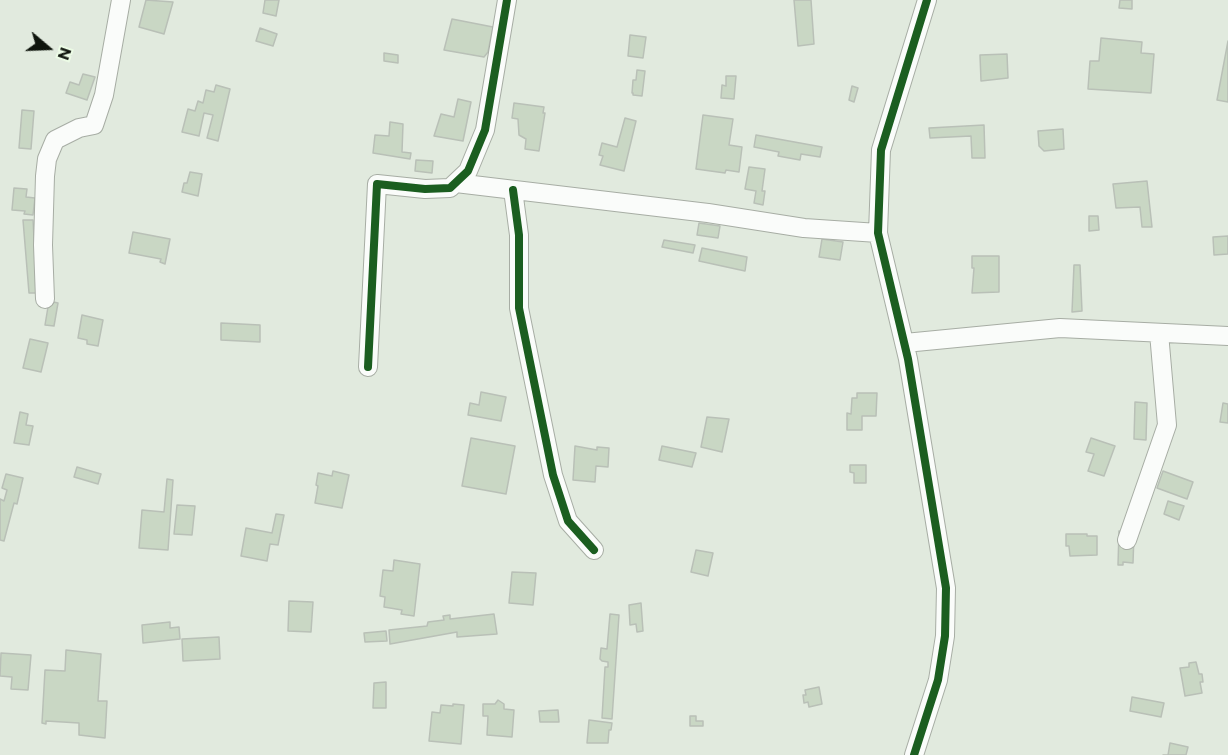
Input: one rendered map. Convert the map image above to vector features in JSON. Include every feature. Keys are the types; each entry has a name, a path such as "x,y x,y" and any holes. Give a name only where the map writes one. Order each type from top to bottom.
{"street":[{"path":"45,299 43,245 47,159 55,140 79,128 94,125 104,95 121,0"},
{"path":"368,367 376,184 424,189 450,188 468,171 485,130 507,0"},
{"path":"914,755 938,680 945,636 946,588 928,469 904,343 879,237 881,150 927,0"},
{"path":"456,183 708,213 879,237"},
{"path":"513,189 519,235 519,308 553,475 568,521 594,550"},
{"path":"904,343 1060,328 1228,336"},
{"path":"1127,540 1167,425 1159,333"}],"building":[{"path":"146,0 173,2 164,34 139,27"},
{"path":"265,0 279,0 276,16 263,13"},
{"path":"794,0 811,0 814,44 798,46"},
{"path":"1120,0 1132,0 1132,9 1119,8"},
{"path":"452,19 493,27 488,52 484,57 444,50"},
{"path":"260,28 277,34 273,46 256,41"},
{"path":"630,35 646,37 643,58 628,56"},
{"path":"1101,38 1142,42 1141,53 1154,54 1151,93 1088,89 1090,61 1099,61"},
{"path":"1228,41 1228,102 1217,100"},
{"path":"384,53 398,55 398,63 384,61"},
{"path":"1007,54 1008,78 981,81 980,55"},
{"path":"637,70 645,71 642,96 632,93"},
{"path":"83,74 95,77 87,100 66,93 70,82 79,85"},
{"path":"726,76 736,76 734,99 721,98 722,85 726,86"},
{"path":"216,85 230,89 218,141 207,138 213,115 204,113 199,136 182,132 188,109 195,111 198,101 203,103 206,90 214,92"},
{"path":"852,86 858,88 854,102 849,100"},
{"path":"458,99 471,102 463,141 434,136 441,114 454,117"},
{"path":"514,103 544,107 539,151 525,149 526,139 519,135 518,119 512,118"},
{"path":"22,110 34,111 31,149 19,148"},
{"path":"703,115 733,119 729,145 742,147 739,172 726,170 725,173 696,169"},
{"path":"625,118 636,121 624,171 600,165 603,156 599,155 602,143 617,147"},
{"path":"390,122 403,124 402,152 411,153 410,159 373,153 375,135 389,136"},
{"path":"984,125 985,158 972,158 971,136 930,138 929,128"},
{"path":"1063,129 1064,149 1044,151 1039,146 1038,131"},
{"path":"756,135 822,147 820,157 801,154 800,160 778,156 779,152 754,147"},
{"path":"416,160 433,161 432,173 415,171"},
{"path":"749,167 765,169 763,205 754,203 756,191 745,189"},
{"path":"190,172 202,174 198,196 182,192"},
{"path":"1147,181 1152,227 1142,227 1140,207 1116,208 1113,184"},
{"path":"14,188 27,189 26,197 35,198 33,215 24,214 25,211 12,210"},
{"path":"1089,216 1098,216 1099,230 1089,231"},
{"path":"23,220 33,220 37,293 29,293"},
{"path":"699,223 720,226 718,238 697,235"},
{"path":"133,232 170,239 165,264 160,262 161,259 129,253"},
{"path":"1228,236 1228,254 1214,255 1213,237"},
{"path":"822,239 843,242 840,260 819,257"},
{"path":"664,240 695,245 693,253 662,247"},
{"path":"702,248 747,257 745,271 699,261"},
{"path":"972,256 999,256 999,292 972,293 974,268 972,268"},
{"path":"1074,265 1080,265 1082,311 1072,312"},
{"path":"49,301 58,303 54,326 45,325"},
{"path":"82,315 103,320 98,346 87,344 87,340 78,338"},
{"path":"221,323 260,325 260,342 221,340"},
{"path":"30,339 48,343 41,372 23,368"},
{"path":"481,392 506,397 501,421 468,415 470,403 479,405"},
{"path":"857,393 877,393 876,416 862,416 862,430 847,430 847,413 851,414 852,398 857,398"},
{"path":"1135,402 1147,403 1146,440 1134,439"},
{"path":"1223,403 1228,404 1228,423 1220,422"},
{"path":"20,412 28,414 26,425 33,426 29,445 14,443"},
{"path":"707,417 729,419 722,452 701,447"},
{"path":"471,438 515,446 506,494 462,486"},
{"path":"1091,438 1115,446 1104,476 1088,471 1094,454 1086,452"},
{"path":"575,446 597,450 597,447 609,448 608,467 596,466 595,482 573,480"},
{"path":"662,446 696,453 692,467 659,460"},
{"path":"850,465 866,465 866,483 854,483 854,473 850,472"},
{"path":"77,467 101,474 98,484 74,477"},
{"path":"333,471 349,475 342,508 315,503 318,473 332,476"},
{"path":"1163,471 1193,482 1187,499 1157,488"},
{"path":"6,474 23,478 4,541 0,540 0,499 4,501 7,490 2,488"},
{"path":"167,479 173,480 168,550 139,548 142,510 164,512"},
{"path":"1168,501 1184,506 1179,520 1164,514"},
{"path":"177,505 195,506 192,535 174,534"},
{"path":"276,514 284,515 278,545 270,544 267,561 241,556 246,528 272,533"},
{"path":"1119,531 1134,534 1133,563 1123,562 1123,565 1118,565"},
{"path":"1066,534 1097,536 1097,555 1070,556 1069,546 1066,546"},
{"path":"696,550 713,553 708,576 691,572"},
{"path":"394,560 420,564 414,616 401,614 402,610 384,607 385,597 380,596 383,570 393,571"},
{"path":"512,572 536,573 533,605 509,603"},
{"path":"289,601 313,602 311,632 288,631"},
{"path":"641,603 643,631 637,632 636,624 630,625 629,605"},
{"path":"494,614 497,634 457,637 457,632 390,644 389,630 427,626 428,622 444,620 443,616 450,615 450,619"},
{"path":"610,614 619,615 612,719 602,718 605,667 608,667 608,662 600,659 601,648 607,649"},
{"path":"170,622 170,628 179,627 180,639 143,643 142,625"},
{"path":"386,631 387,641 365,642 364,633"},
{"path":"219,637 220,659 183,661 182,639"},
{"path":"66,650 101,654 98,701 107,701 105,738 79,735 79,723 46,721 46,724 42,723 45,670 65,671"},
{"path":"1,653 31,655 28,690 11,689 12,677 0,676"},
{"path":"1196,662 1199,674 1202,674 1203,682 1200,682 1202,693 1185,696 1180,668 1189,667 1189,663"},
{"path":"386,682 386,708 373,708 374,683"},
{"path":"819,687 822,704 809,707 808,702 804,703 805,690"},
{"path":"1132,697 1164,703 1161,717 1130,711"},
{"path":"498,700 504,704 504,709 514,710 512,737 487,735 488,716 483,716 483,704 495,704"},
{"path":"453,704 464,705 461,744 429,741 432,712 440,713 441,705 453,706"},
{"path":"558,710 559,722 540,722 539,711"},
{"path":"690,716 696,716 696,721 703,721 703,726 690,726"},
{"path":"589,720 612,723 608,743 587,743"},
{"path":"1170,743 1188,747 1186,755 1168,755"}],"cycle path":[{"path":"368,367 377,184 425,189 450,188 468,171 485,130 507,0"},
{"path":"914,755 938,680 945,636 946,588 908,359 878,233 881,150 927,0"},
{"path":"513,190 519,235 519,308 553,475 568,521 594,550"}]}
